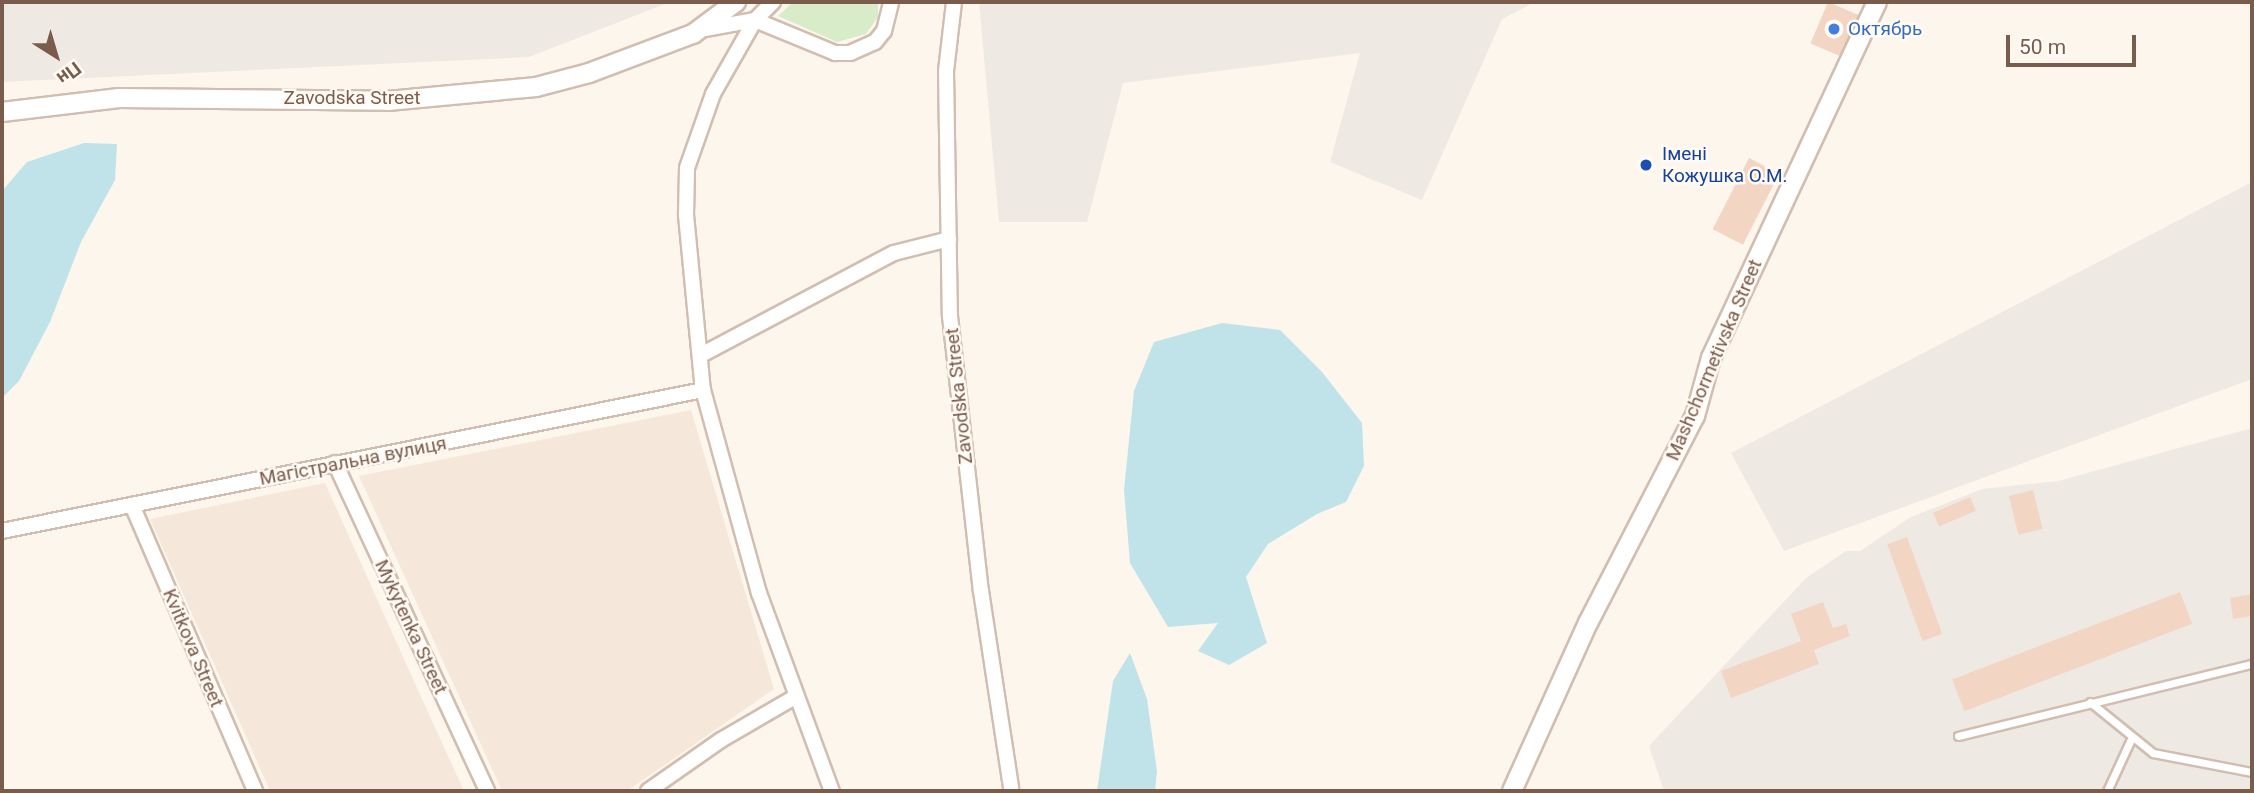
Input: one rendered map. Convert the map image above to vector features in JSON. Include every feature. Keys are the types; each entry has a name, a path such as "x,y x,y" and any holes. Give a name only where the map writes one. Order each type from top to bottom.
{"street":[{"name":"Zavodska Street","path":"693,34 736,2"},
{"path":"773,2 755,20 713,94 687,168 686,215 702,355 703,390 758,593 832,791"},
{"name":"Zavodska Street","path":"2,112 119,98 452,97 536,87 589,74 716,25 755,20 835,53 850,54 875,42 884,31 891,2"},
{"name":"Zavodska Street","path":"954,2 946,71 950,316 981,591 1011,788"},
{"name":"Mashchormetivska Street","path":"1512,791 1588,623 1695,416 1711,358 1877,2"},
{"path":"702,355 894,253 949,239"},
{"name":"Магістральна вулиця","path":"2,531 703,390"},
{"name":"Mykytenka Street","path":"335,463 487,791"},
{"name":"Kvitkova Street","path":"132,505 254,791"},
{"path":"648,791 721,740 795,697"}],"lane":[{"path":"1958,736 2252,664"},
{"path":"2090,702 2131,739 2153,753 2252,772"},
{"path":"2107,791 2131,739"}],"shaded area":[{"path":"2,2 670,2 529,57 2,82"},
{"path":"979,2 1535,2 1502,19 1422,200 1330,162 1360,53 1123,83 1087,222 999,222"},
{"path":"2252,182 2252,379 1784,551 1731,453"},
{"path":"691,410 774,689 627,791 502,791 359,476"},
{"path":"2252,428 2252,791 1664,791 1649,746 1806,578 1846,551 1860,551 1911,517 1982,489 2058,481"},
{"path":"325,483 464,791 270,791 150,519"}],"green space":[{"path":"793,2 878,2 878,17 866,34 837,42 778,16"}],"water":[{"path":"84,143 117,144 115,180 81,242 50,322 19,381 2,398 2,191 27,162"},
{"path":"1222,323 1280,330 1322,372 1362,423 1364,466 1346,502 1317,514 1268,544 1246,577 1267,643 1229,665 1198,651 1218,623 1168,627 1130,563 1124,490 1134,391 1154,342"},
{"path":"1130,653 1147,699 1157,771 1155,791 1097,791 1113,681"}],"building":[{"name":"Октябрь","path":"1828,2 1859,15 1842,57 1810,43"},
{"path":"1749,158 1779,173 1743,245 1713,229"},
{"path":"2033,490 2043,529 2018,535 2009,496"},
{"path":"1970,497 1976,511 1939,526 1933,513"},
{"path":"1907,537 1942,634 1922,641 1887,544"},
{"path":"2180,592 2192,624 1964,711 1952,679"},
{"path":"2252,594 2252,616 2233,619 2230,598"},
{"path":"1823,602 1833,628 1846,624 1850,636 1814,650 1819,664 1731,698 1721,671 1801,641 1791,614"}],"place":[{"name":"Октябрь","path":"1834,29"},
{"name":"Імені Кожушка О.М.","path":"1646,165"}]}
